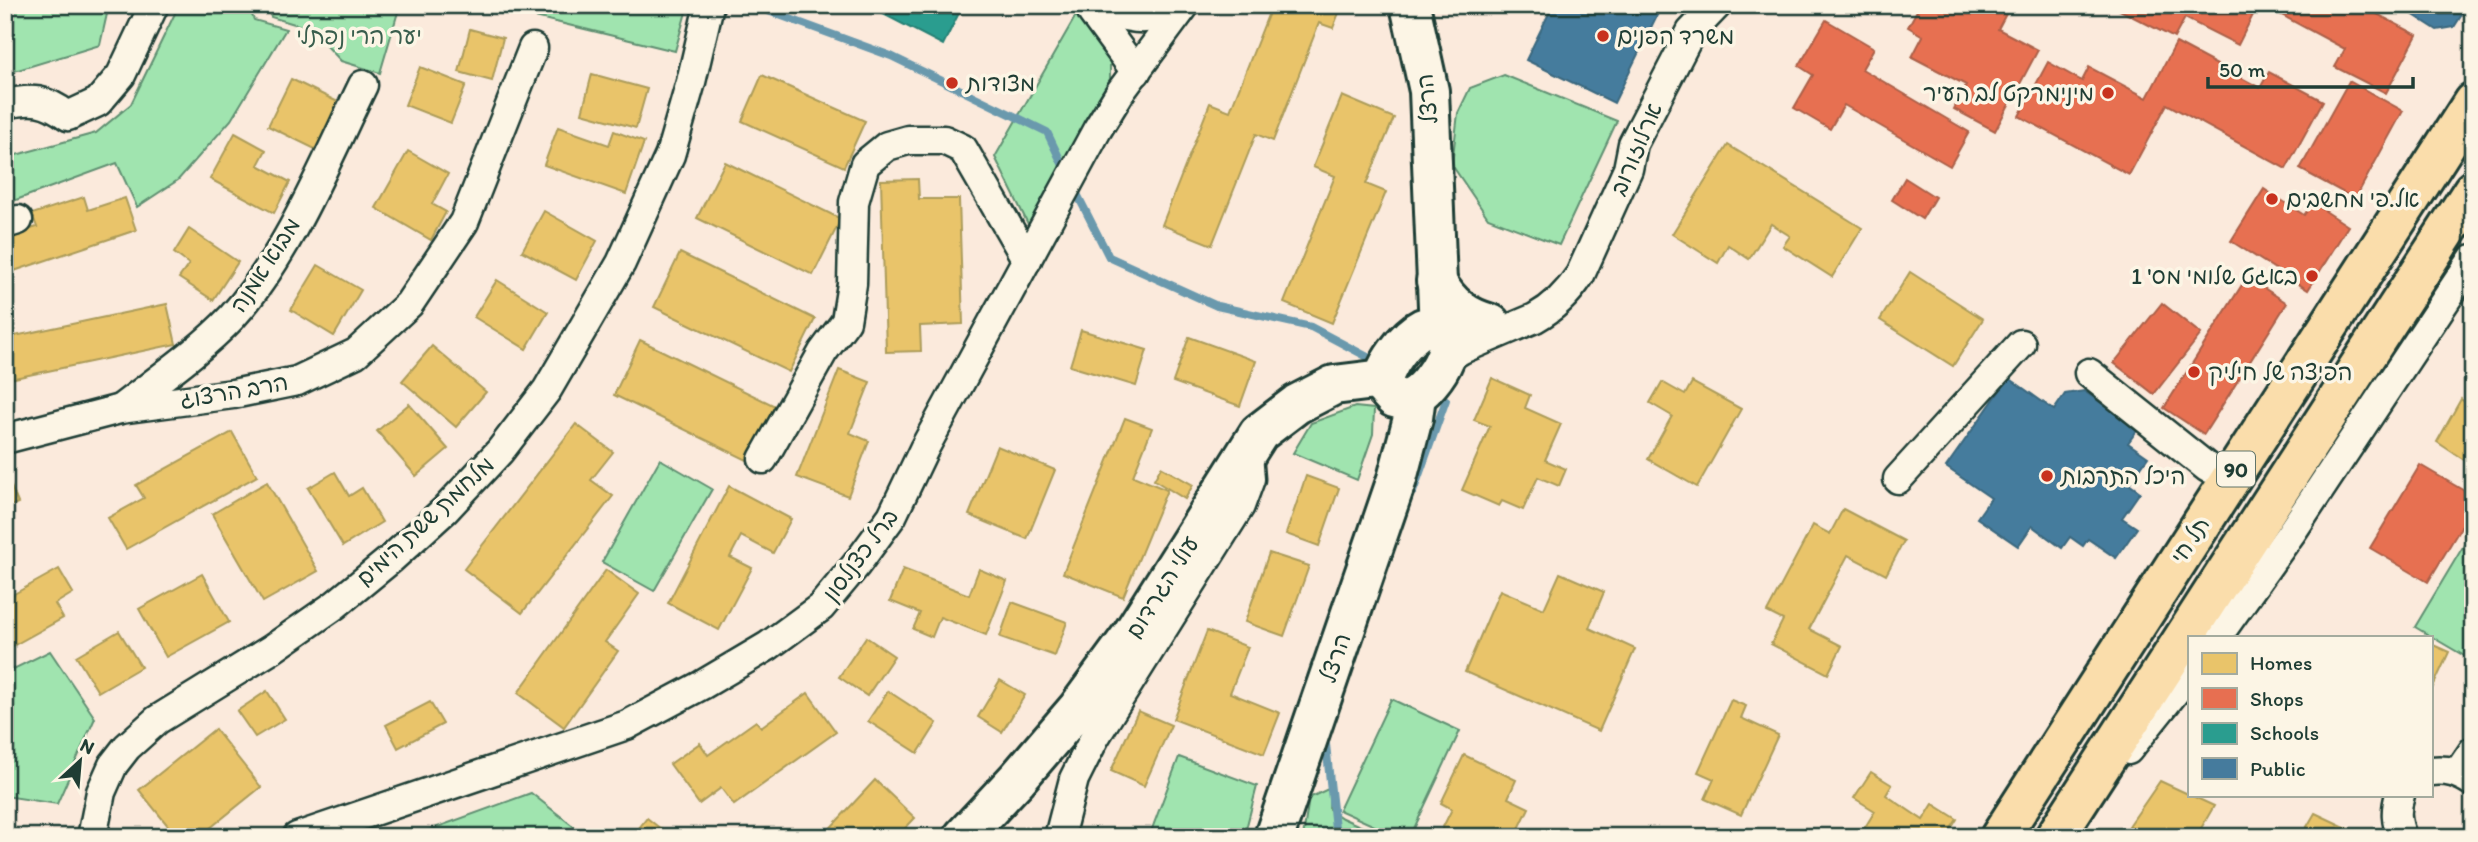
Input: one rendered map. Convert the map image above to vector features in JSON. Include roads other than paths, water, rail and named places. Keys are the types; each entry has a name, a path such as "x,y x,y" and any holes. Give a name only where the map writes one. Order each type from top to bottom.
{"highway":[{"name":"תל חי","path":"2000,837 2473,102"},
{"name":"תל חי","path":"2059,831 2473,190"}],"street":[{"path":"5,104 23,100 53,104 68,116 98,102 121,75 155,5"},
{"name":"מלחמת ששת הימים","path":"92,837 101,792 113,765 127,747 157,720 272,649 335,606 391,559 491,461 547,390 621,263 670,155 709,5"},
{"path":"1092,5 1092,12 1136,72"},
{"path":"1107,5 1110,12 1133,20 1157,17 1184,5"},
{"name":"ברל כצנלסון","path":"297,837 627,725 768,646 821,607 892,516 924,449 1097,130 1121,91 1184,5"},
{"name":"ארלוזורוב","path":"1437,339 1462,349 1535,318 1562,297 1580,275 1628,169 1633,144 1691,32 1717,5"},
{"name":"הרצל","path":"1417,16 1429,91 1437,339"},
{"name":"הרב הרצוג","path":"5,439 120,409 233,394 297,381 356,353 408,304 464,222 533,48"},
{"name":"מבוא אמנה","path":"120,409 232,318 260,280 308,199 363,85"},
{"path":"763,459 823,352 846,321 852,284 854,202 865,164 887,146 908,140 944,140 963,149 1027,260"},
{"name":"הרצל","path":"1434,204 1437,339"},
{"path":"2219,636 2241,624 2473,259"},
{"path":"1436,281 1453,306 1465,316 1491,324"},
{"name":"ארלוזורוב","path":"1437,339 1465,333 1546,306 1562,297"},
{"path":"1398,391 1387,366 1437,339"},
{"path":"1898,479 2021,344"},
{"path":"2089,373 2208,468"},
{"name":"עולי הגרדום","path":"963,837 1078,708 1131,636 1259,433 1297,404 1334,385 1398,391"},
{"name":"הרצל","path":"1281,828 1397,479 1401,420 1398,391"},
{"path":"1059,837 1074,779 1095,737 1240,506 1250,479 1247,452"},
{"path":"2059,831 2188,675"},
{"path":"2156,717 2188,710"},
{"path":"2378,796 2382,799 2399,830"},
{"path":"2399,830 2396,809 2400,796"}],"waterway":[{"path":"752,5 891,56 1047,132 1067,174"},
{"path":"1073,186 1109,257 1217,306 1311,327 1379,363"},
{"path":"1413,492 1446,400 1433,393"},
{"path":"1325,735 1336,837"}],"place":[{"name":"משרד הפנים","path":"1603,36"},
{"name":"מצודות","path":"952,83"},
{"name":"מינימרקט לב העיר","path":"2108,93"},
{"name":"אל.פי מחשבים","path":"2272,199"},
{"name":"באגט שלומי מס' 1","path":"2312,276"},
{"name":"הפיצה של חיליק","path":"2194,372"},
{"name":"היכל התרבות","path":"2047,476"}],"park label":[{"name":"יער הרי נפתלי","path":"359,36"}]}
